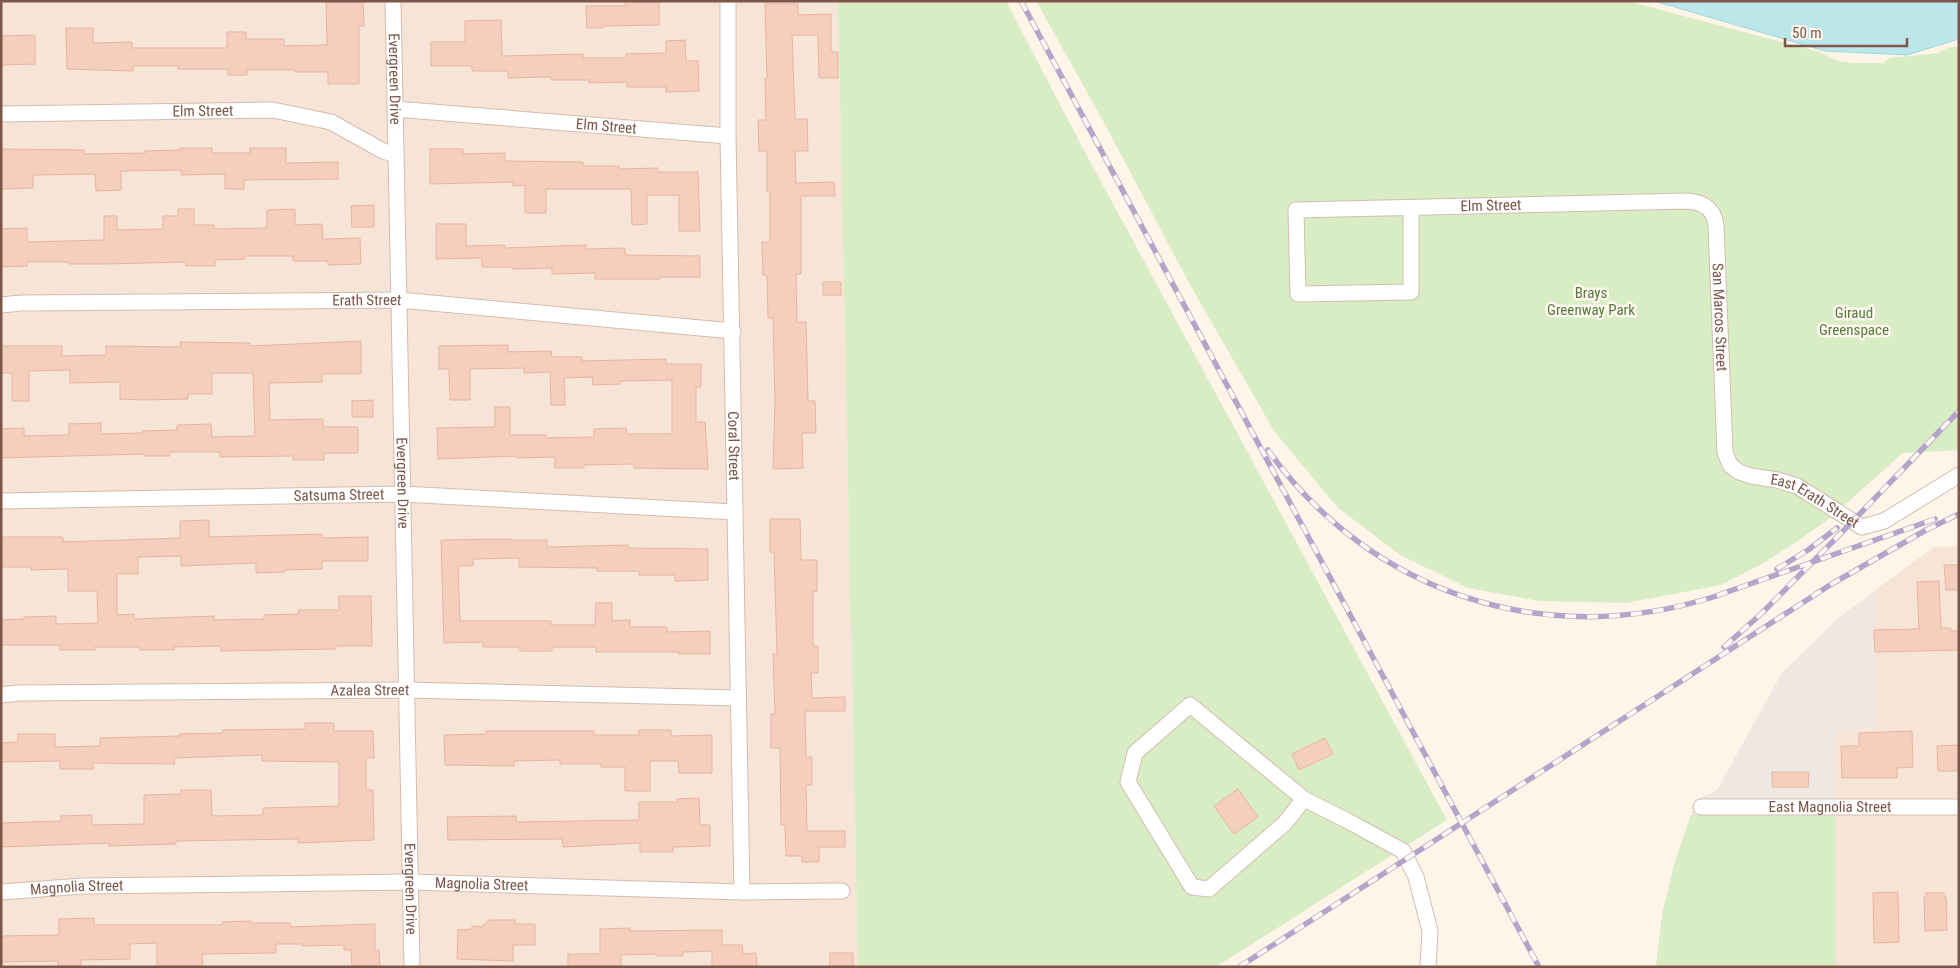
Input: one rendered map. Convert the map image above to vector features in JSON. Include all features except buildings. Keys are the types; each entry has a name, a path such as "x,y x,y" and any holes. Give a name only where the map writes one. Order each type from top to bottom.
{"street":[{"name":"Evergreen Drive","path":"393,1 412,967"},
{"name":"Coral Street","path":"728,1 728,136 742,892"},
{"name":"Elm Street","path":"395,109 728,136"},
{"name":"Elm Street","path":"1,114 273,110 331,122 396,155"},
{"name":"Elm Street","path":"1411,208 1411,292 1298,294 1296,210 1687,201"},
{"name":"San Marcos Street","path":"1687,201 1697,202 1710,209 1716,226 1725,452"},
{"name":"Erath Street","path":"1,305 21,303 398,300 733,331"},
{"name":"East Erath Street","path":"1725,452 1730,465 1739,472 1797,486 1862,526 1884,521 1959,475"},
{"name":"Satsuma Street","path":"1,501 402,494 735,512"},
{"name":"Azalea Street","path":"1,695 18,693 406,690 738,698"},
{"path":"1304,798 1285,823 1209,889 1192,888 1128,782 1135,753 1190,705 1304,798 1403,851 1416,877 1430,931 1428,967"},
{"name":"East Magnolia Street","path":"1701,807 1959,807"},
{"name":"Magnolia Street","path":"1,892 83,886 410,882 742,892 842,891"}],"shaded area":[{"path":"1,1 838,1 858,967 1,967"},
{"path":"1959,546 1959,967 1836,967 1836,730 1875,729 1874,591 1934,547"},
{"path":"1874,591 1875,729 1836,730 1836,967 1656,967 1662,915 1675,861 1691,815 1699,799 1717,790 1782,673 1837,619"}],"green space":[{"path":"838,1 1006,1 1086,154 1447,820 1216,967 858,967"},
{"name":"Brays Greenway Park","path":"1036,1 1627,1 1820,52 1838,61 1883,63 1890,58 1938,53 1947,48 1959,46 1959,450 1903,453 1830,518 1762,564 1721,585 1626,603 1539,601 1468,588 1400,555 1337,507 1274,431 1189,283 1102,119"},
{"path":"1691,815 1836,816 1836,967 1656,967 1662,915 1675,861"}],"water":[{"path":"1654,1 1959,1 1959,39 1907,55 1825,51"}],"railway":[{"path":"1021,1 1539,967"},
{"path":"1724,647 1761,614 1959,411"},
{"path":"1268,450 1310,500 1357,541 1410,574 1466,597 1526,612 1587,617 1650,612 1713,597 1935,519"},
{"path":"1239,967 1830,585 1926,530 1959,514"},
{"path":"1777,569 1808,550 1837,528"}],"park label":[{"name":"Giraud Greenspace","path":"1854,322"}]}
